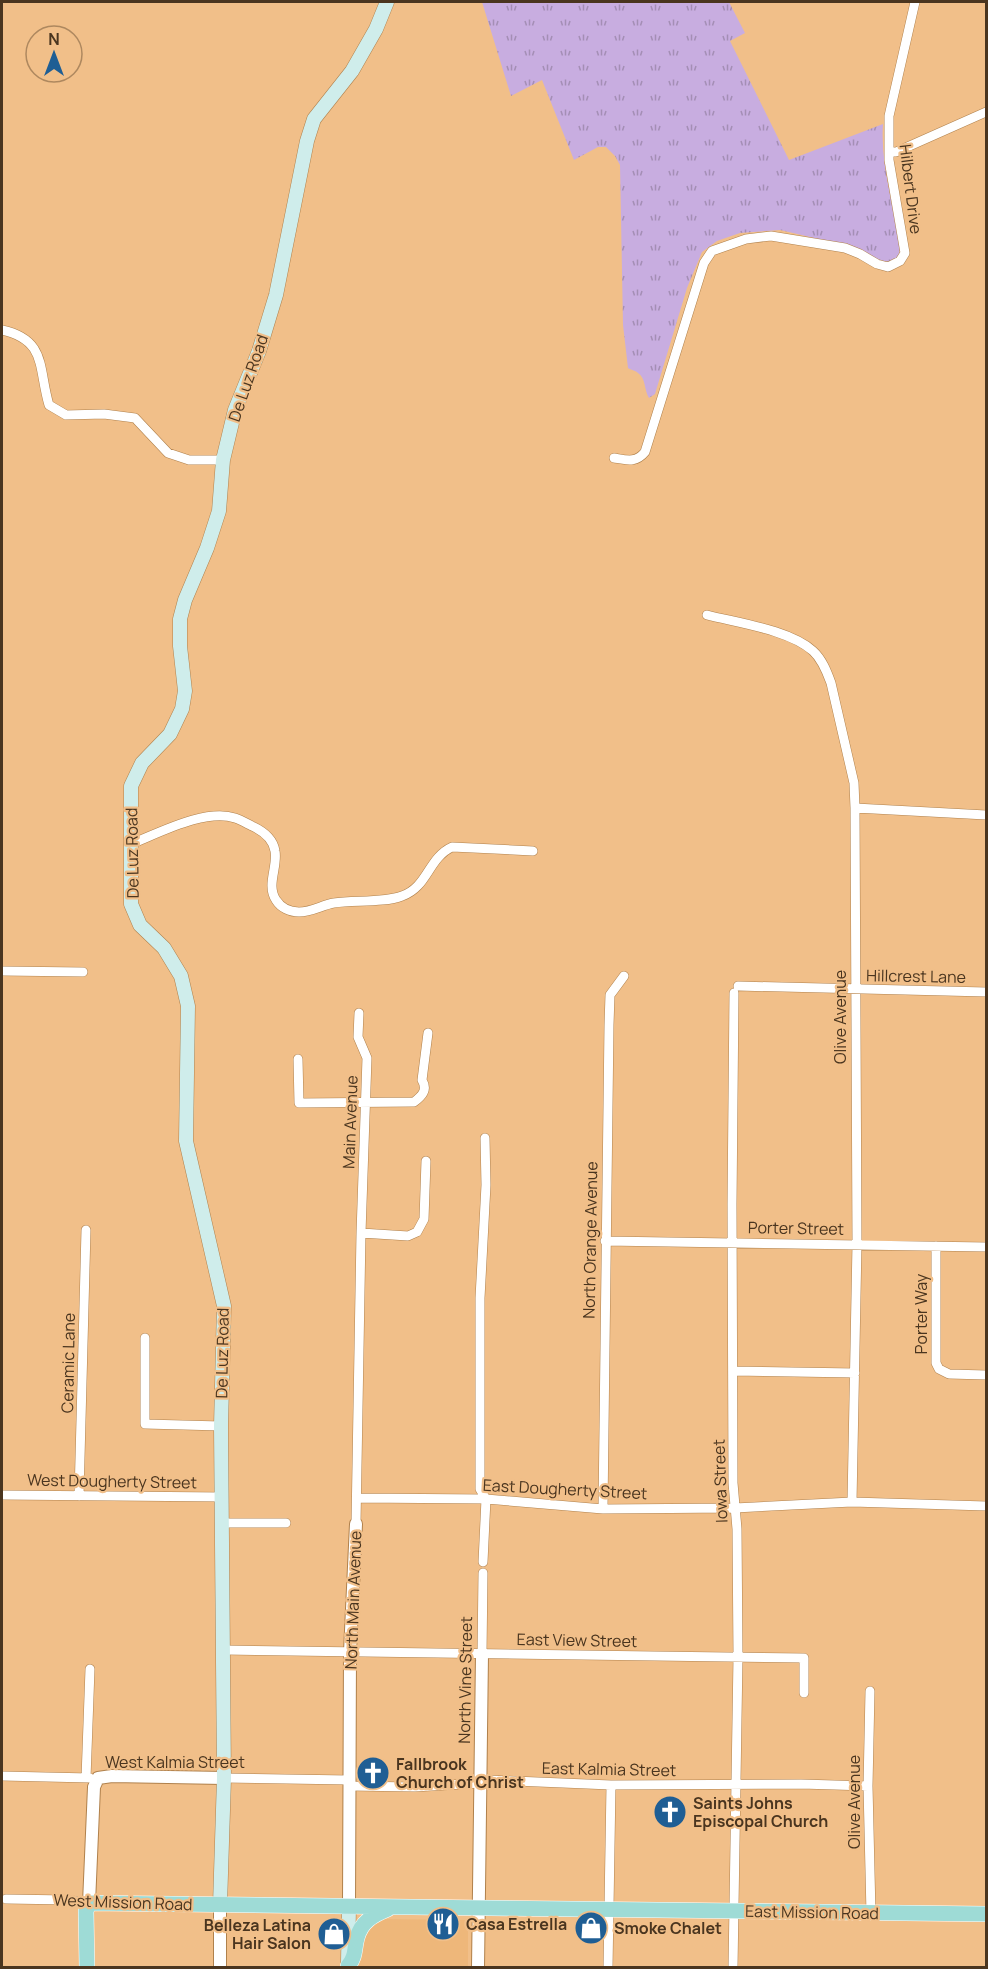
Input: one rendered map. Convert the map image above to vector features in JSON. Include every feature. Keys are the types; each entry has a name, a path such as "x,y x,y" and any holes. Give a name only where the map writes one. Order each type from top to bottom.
{"main road":[{"name":"De Luz Road","path":"220,1905 224,1778 221,1426 224,1306 186,1142 188,1006 181,976 165,948 140,925 131,904 131,786 142,763 170,734 182,709 185,691 180,646 180,619 219,511 223,460 235,410 259,351 276,295 307,141 314,119 352,71 376,29 387,2"},
{"name":"West Mission Road","path":"89,1903 349,1907"},
{"path":"87,1968 86,1911 89,1903"},
{"name":"East Mission Road","path":"349,1907 987,1914"},
{"name":"North Main Avenue","path":"348,1967 349,1907"},
{"path":"348,1967 354,1959 357,1937 365,1922 372,1916 391,1908"}],"street":[{"name":"Hilbert Drive","path":"614,458 633,461 645,452 704,263 712,251 746,239 771,236 845,248 888,267 900,261 905,253 889,152 889,116 915,2"},
{"path":"889,152 896,152 987,112"},
{"path":"2,330 25,339 38,351 49,405 66,415 104,414 135,418 168,453 189,460 223,460"},
{"name":"Olive Avenue","path":"707,615 792,637 814,652 827,670 854,783 857,1244 852,1502"},
{"path":"855,808 987,815"},
{"path":"131,844 186,822 218,816 234,817 261,830 270,839 276,852 272,888 275,900 284,909 297,912 309,912 331,904 400,897 415,890 443,851 452,847 533,850"},
{"path":"2,971 83,972"},
{"name":"North Orange Avenue","path":"603,1509 610,995 624,976"},
{"name":"Hillcrest Lane","path":"736,989 987,992"},
{"name":"Iowa Street","path":"733,1968 738,1657 733,1483 732,1242 736,989"},
{"name":"Main Avenue","path":"359,1013 358,1037 368,1058 361,1233"},
{"path":"298,1059 299,1103 414,1101 421,1097 424,1091 422,1080 428,1033"},
{"path":"483,1562 486,1499 480,1489 480,1298 486,1185 485,1138"},
{"path":"361,1233 408,1236 417,1232 424,1219 426,1161"},
{"name":"Ceramic Lane","path":"79,1497 86,1230"},
{"name":"North Main Avenue","path":"349,1907 350,1652 357,1498 361,1233"},
{"name":"Porter Street","path":"605,1241 987,1247"},
{"name":"Porter Way","path":"936,1246 936,1363 939,1369 949,1374 987,1375"},
{"path":"145,1338 145,1424 221,1426"},
{"path":"733,1371 855,1373"},
{"name":"West Dougherty Street","path":"2,1495 223,1497"},
{"name":"East Dougherty Street","path":"357,1498 486,1499 603,1509 735,1508 852,1502 987,1506"},
{"path":"223,1523 286,1523"},
{"name":"North Vine Street","path":"478,1968 483,1573"},
{"name":"East View Street","path":"224,1650 804,1658 804,1693"},
{"path":"89,1903 94,1787 90,1670"},
{"name":"Olive Avenue","path":"870,1691 868,1786 871,1914"},
{"name":"West Kalmia Street","path":"2,1776 224,1778 349,1783"},
{"name":"East Kalmia Street","path":"349,1783 415,1787 480,1783 488,1780 611,1785 868,1786"},
{"path":"608,1968 611,1785"},
{"name":"West Mission Road","path":"6,1899 68,1899 89,1903"},
{"path":"220,1905 220,1968"}],"shaded area":[{"path":"375,1919 468,1920 468,1967 359,1968 359,1937"}],"green space":[{"path":"482,2 729,2 745,33 730,41 789,160 883,124 886,171 900,249 898,259 888,262 878,260 853,247 780,230 740,233 717,241 702,252 687,288 655,394 649,398 641,375 628,368 623,325 620,165 606,147 598,147 574,160 542,80 511,96"}],"place":[{"name":"Fallbrook Church of Christ","path":"373,1773"},
{"name":"Saints Johns Episcopal Church","path":"670,1812"},
{"name":"Casa Estrella","path":"443,1924"},
{"name":"Smoke Chalet","path":"591,1928"},
{"name":"Belleza Latina Hair Salon","path":"334,1934"}]}
